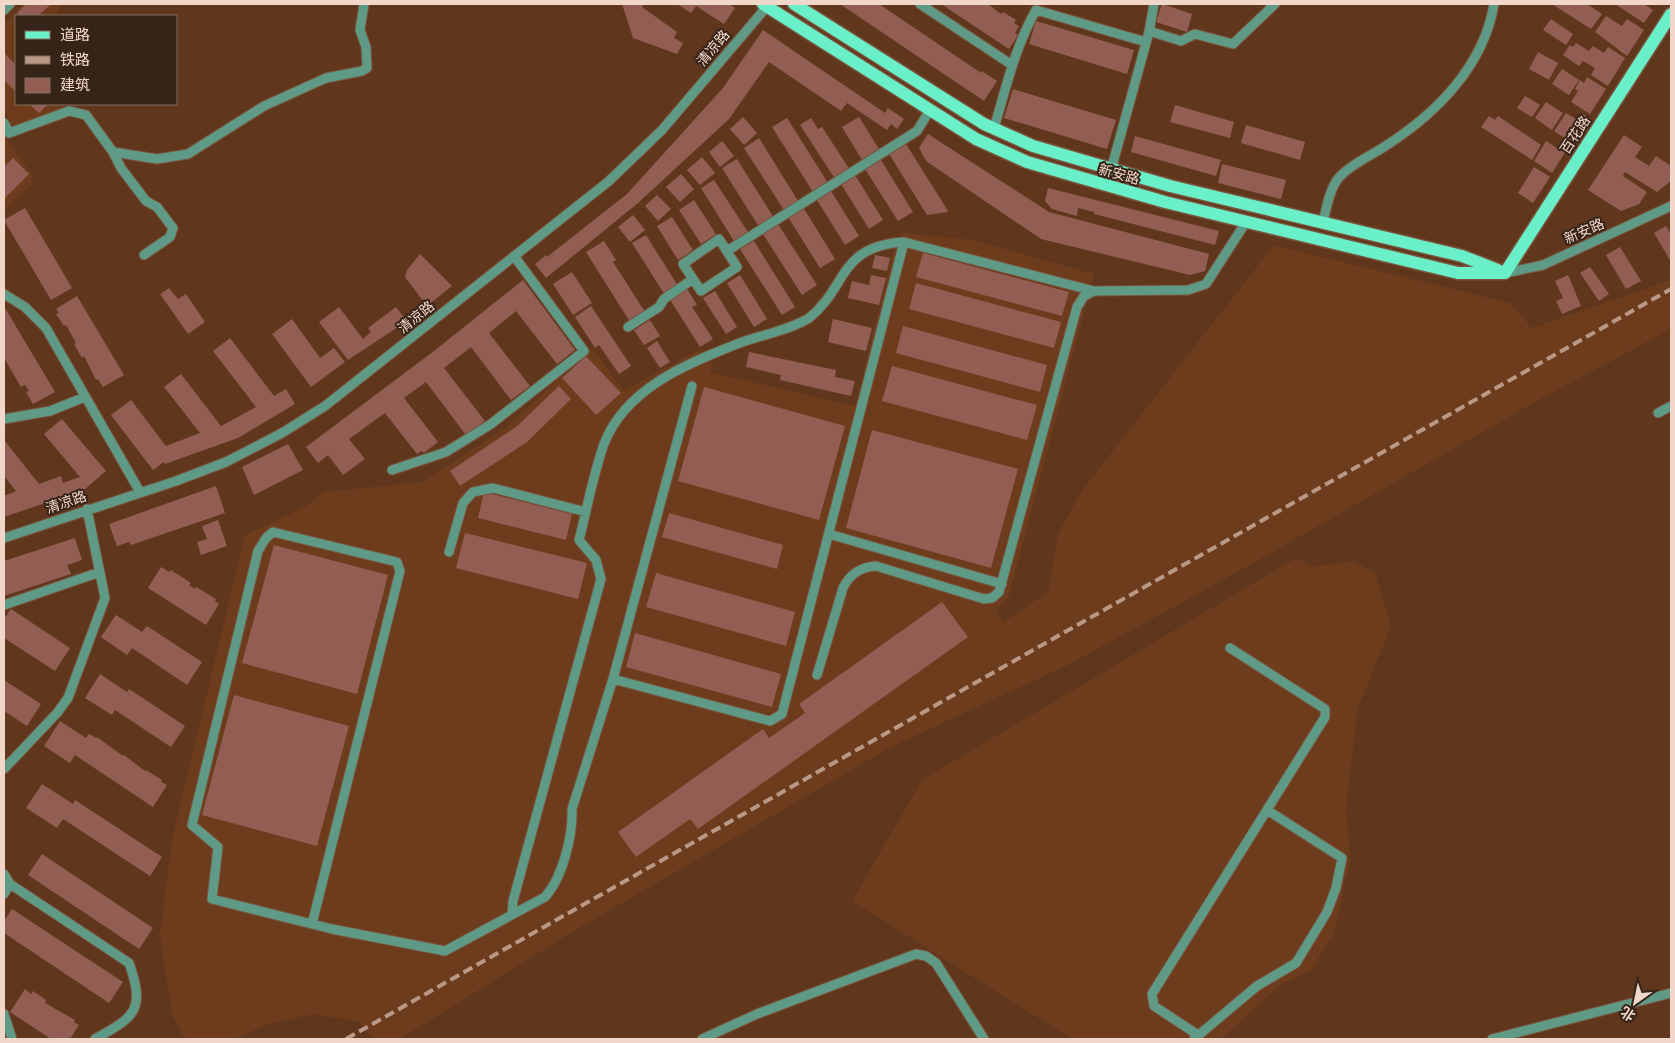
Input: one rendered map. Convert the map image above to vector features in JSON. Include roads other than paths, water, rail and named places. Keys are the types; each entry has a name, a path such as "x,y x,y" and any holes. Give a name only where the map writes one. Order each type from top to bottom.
{"main road":[{"name":"新安路","path":"794,4 994,128 1055,154 1111,170 1462,256 1505,273"},
{"name":"新安路","path":"766,5 984,143 1050,171 1246,222 1458,273 1505,273"},
{"name":"百花路","path":"1505,273 1671,14"}],"street":[{"path":"4,10 10,4"},
{"path":"113,152 157,159 188,154 264,106 326,78 362,71 367,68 366,47 360,30 364,4"},
{"path":"920,4 1012,66"},
{"path":"1111,170 1146,42 1154,4"},
{"path":"1149,30 1181,41 1195,34 1233,44 1275,4"},
{"path":"1323,223 1329,198 1338,179 1416,125 1441,102 1462,77 1485,41 1494,4"},
{"name":"清凉路","path":"4,538 226,462 304,420 345,391 581,204 636,156 688,100 766,5"},
{"path":"994,128 1012,66 1027,26 1036,10 1146,42"},
{"path":"727,252 917,131 930,110"},
{"path":"4,122 9,133 69,111 86,115 113,152 121,168 146,201 157,207 174,228 170,237 144,255"},
{"name":"新安路","path":"1505,273 1544,265 1671,206"},
{"path":"512,915 516,891 601,579 596,560 579,540 604,445 624,411 641,393 710,355 809,318 819,309 842,273 856,259 883,244 904,242 1094,290 1188,290 1206,284 1246,222"},
{"path":"719,239 737,267 701,291 693,279 683,264 719,239"},
{"path":"613,679 770,721 778,718 784,710 904,242"},
{"path":"392,470 446,452 492,424 584,351 514,256"},
{"path":"628,327 659,307 664,299 693,279"},
{"path":"817,676 843,588 851,575 863,568 876,566 984,599 995,596 1002,584 1077,307 1084,296 1094,290"},
{"path":"4,294 25,308 46,328 140,492"},
{"path":"312,924 400,570 397,562 273,532 266,538 258,551 192,825 218,847 212,899 312,924 446,951 546,897 554,888 572,830 572,809 613,679 692,386"},
{"path":"4,419 50,411 85,397"},
{"path":"1658,413 1671,406"},
{"path":"449,552 463,503 473,492 493,488 586,512"},
{"path":"4,769 57,713 72,688 106,598 87,510"},
{"path":"829,534 1002,584"},
{"path":"4,605 100,572"},
{"path":"1230,648 1325,709 1325,717 1266,810 1152,994 1154,1006 1196,1037 1257,986 1296,963 1327,912 1336,888 1342,858 1266,810"},
{"path":"4,874 10,884 129,963 134,978 136,996 134,1011 127,1021 94,1039"},
{"path":"4,894 10,884"},
{"path":"702,1039 757,1014 916,954 926,956 936,963 984,1039"},
{"path":"1492,1039 1671,993"},
{"path":"4,1014 12,1039"}],"railway":[{"path":"346,1039 1671,289"}]}
